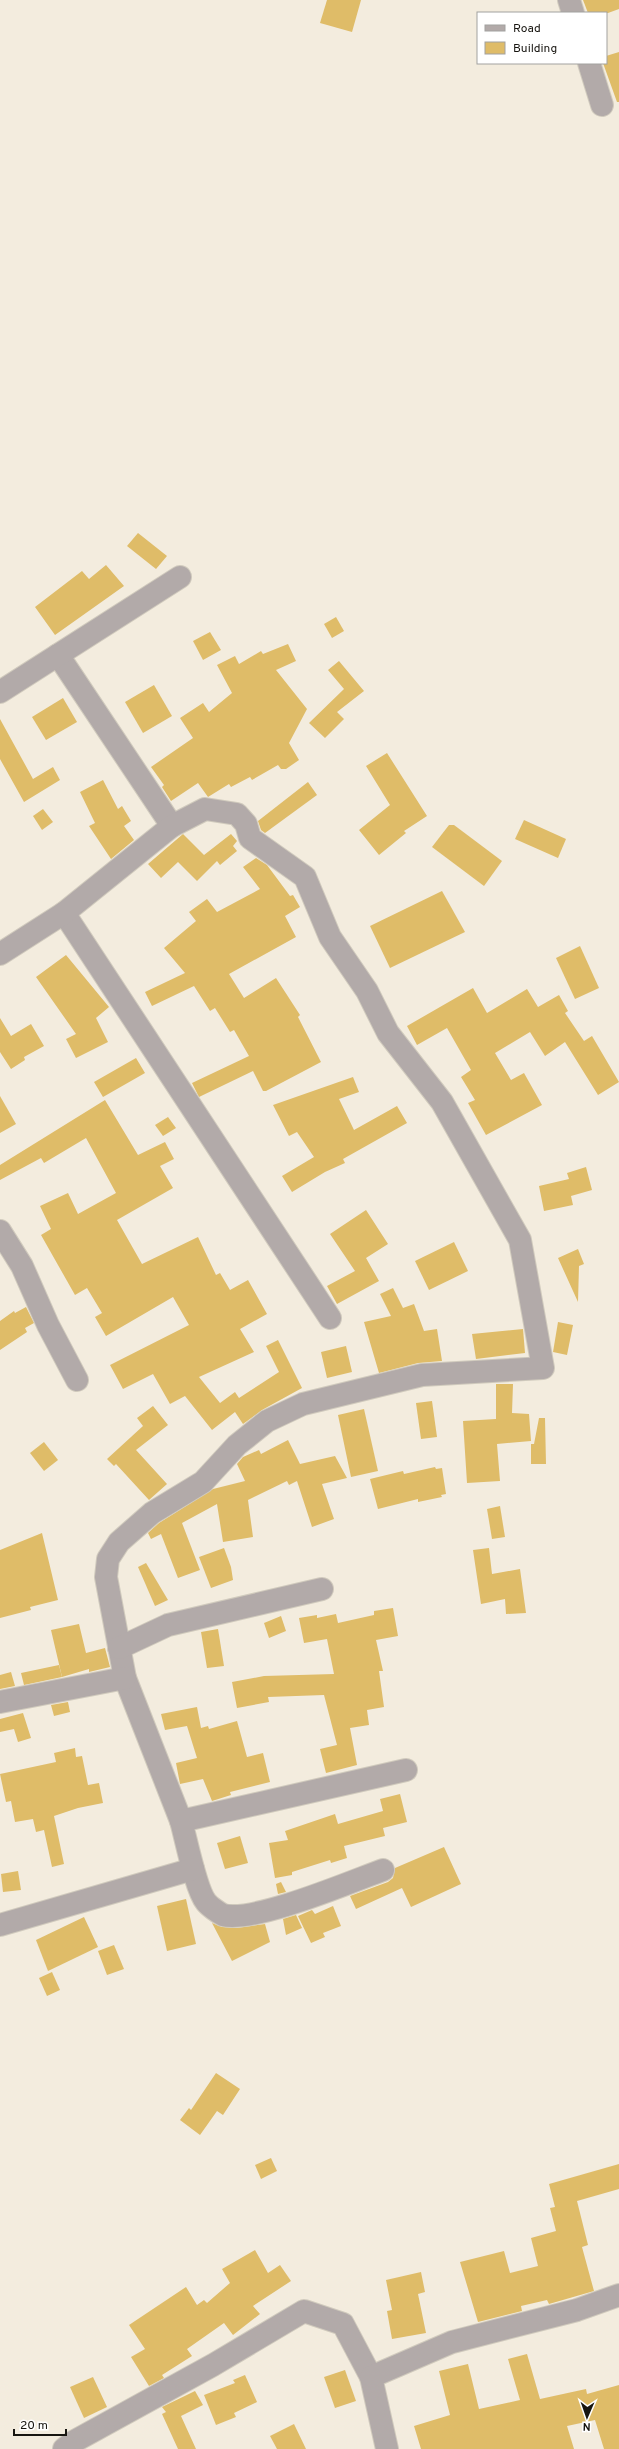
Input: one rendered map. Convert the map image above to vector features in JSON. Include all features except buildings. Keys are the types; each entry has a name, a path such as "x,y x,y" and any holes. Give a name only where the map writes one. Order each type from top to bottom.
{"street":[{"path":"569,0 573,12"},
{"path":"588,64 602,105"},
{"path":"3,683 58,655 180,577"},
{"path":"58,655 172,826"},
{"path":"0,954 64,913 172,826 205,809 237,814 246,824 250,838 305,877 330,937 367,991 388,1033 442,1102 520,1240 544,1368 422,1375 303,1404 267,1421 237,1445 203,1482 152,1513 119,1542 108,1560 106,1576 118,1648 125,1678 181,1821 193,1869 206,1902 223,1915 241,1915 272,1910 383,1870"},
{"path":"64,913 330,1318"},
{"path":"0,1231 22,1266 48,1326 77,1380"},
{"path":"118,1648 168,1625 322,1589"},
{"path":"0,1702 125,1678"},
{"path":"181,1821 406,1770"},
{"path":"0,1925 193,1869"},
{"path":"371,2377 452,2342 577,2310 619,2295"},
{"path":"64,2449 73,2442 213,2365 304,2311 343,2324 371,2377 387,2449"}]}
